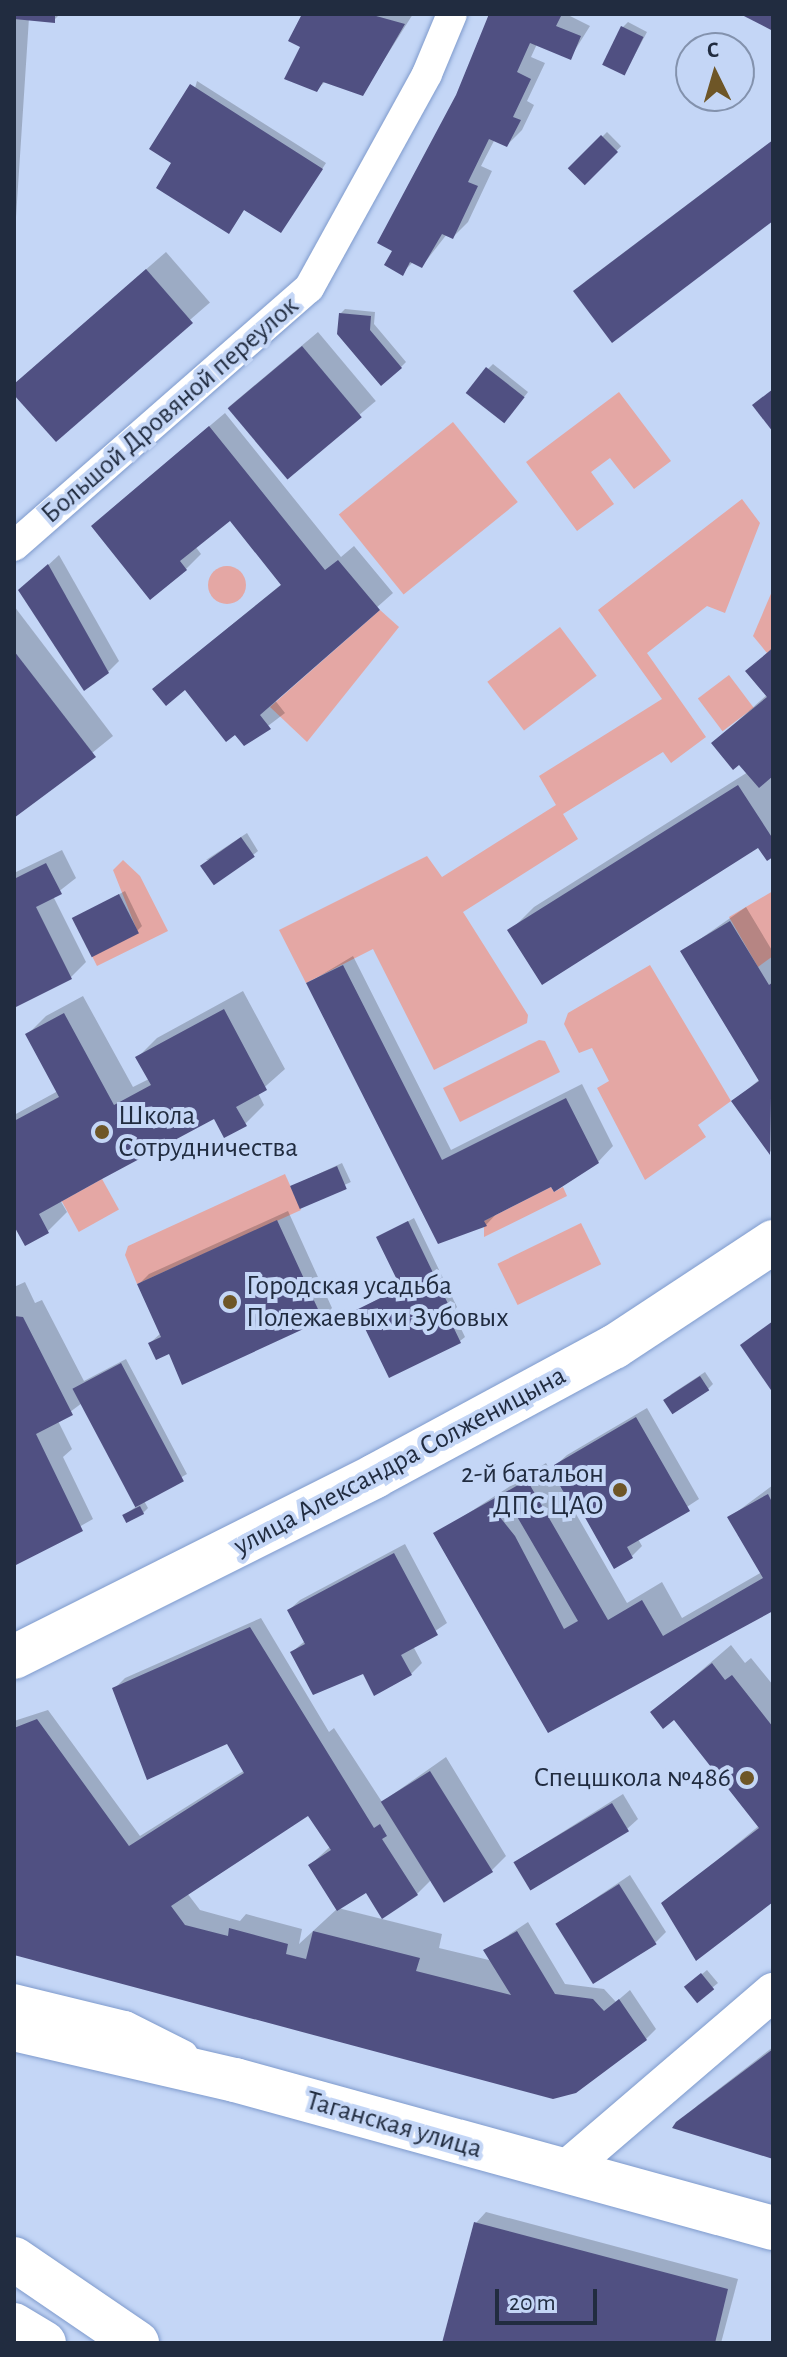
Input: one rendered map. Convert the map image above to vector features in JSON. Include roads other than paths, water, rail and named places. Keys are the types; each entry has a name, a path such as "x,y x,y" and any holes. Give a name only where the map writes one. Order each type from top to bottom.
{"main road":[{"name":"улица Александра Солженицына","path":"14,1657 375,1476 578,1367 692,1298 773,1242"},
{"name":"Таганская улица","path":"14,2029 235,2080 773,2228"},
{"path":"14,2259 137,2343"},
{"path":"14,2325 44,2343"}],"street":[{"name":"Большой Дровяной переулок","path":"14,546 309,288 427,74 452,14"},
{"path":"563,2172 773,1992"},
{"path":"14,1999 125,2026 235,2080"}],"place":[{"name":"Школа Сотрудничества","path":"102,1132"},
{"name":"Городская усадьба Полежаевых и Зубовых","path":"230,1302"},
{"name":"2-й батальон ДПС ЦАО","path":"620,1490"},
{"name":"Спецшкола №486","path":"747,1778"}]}
